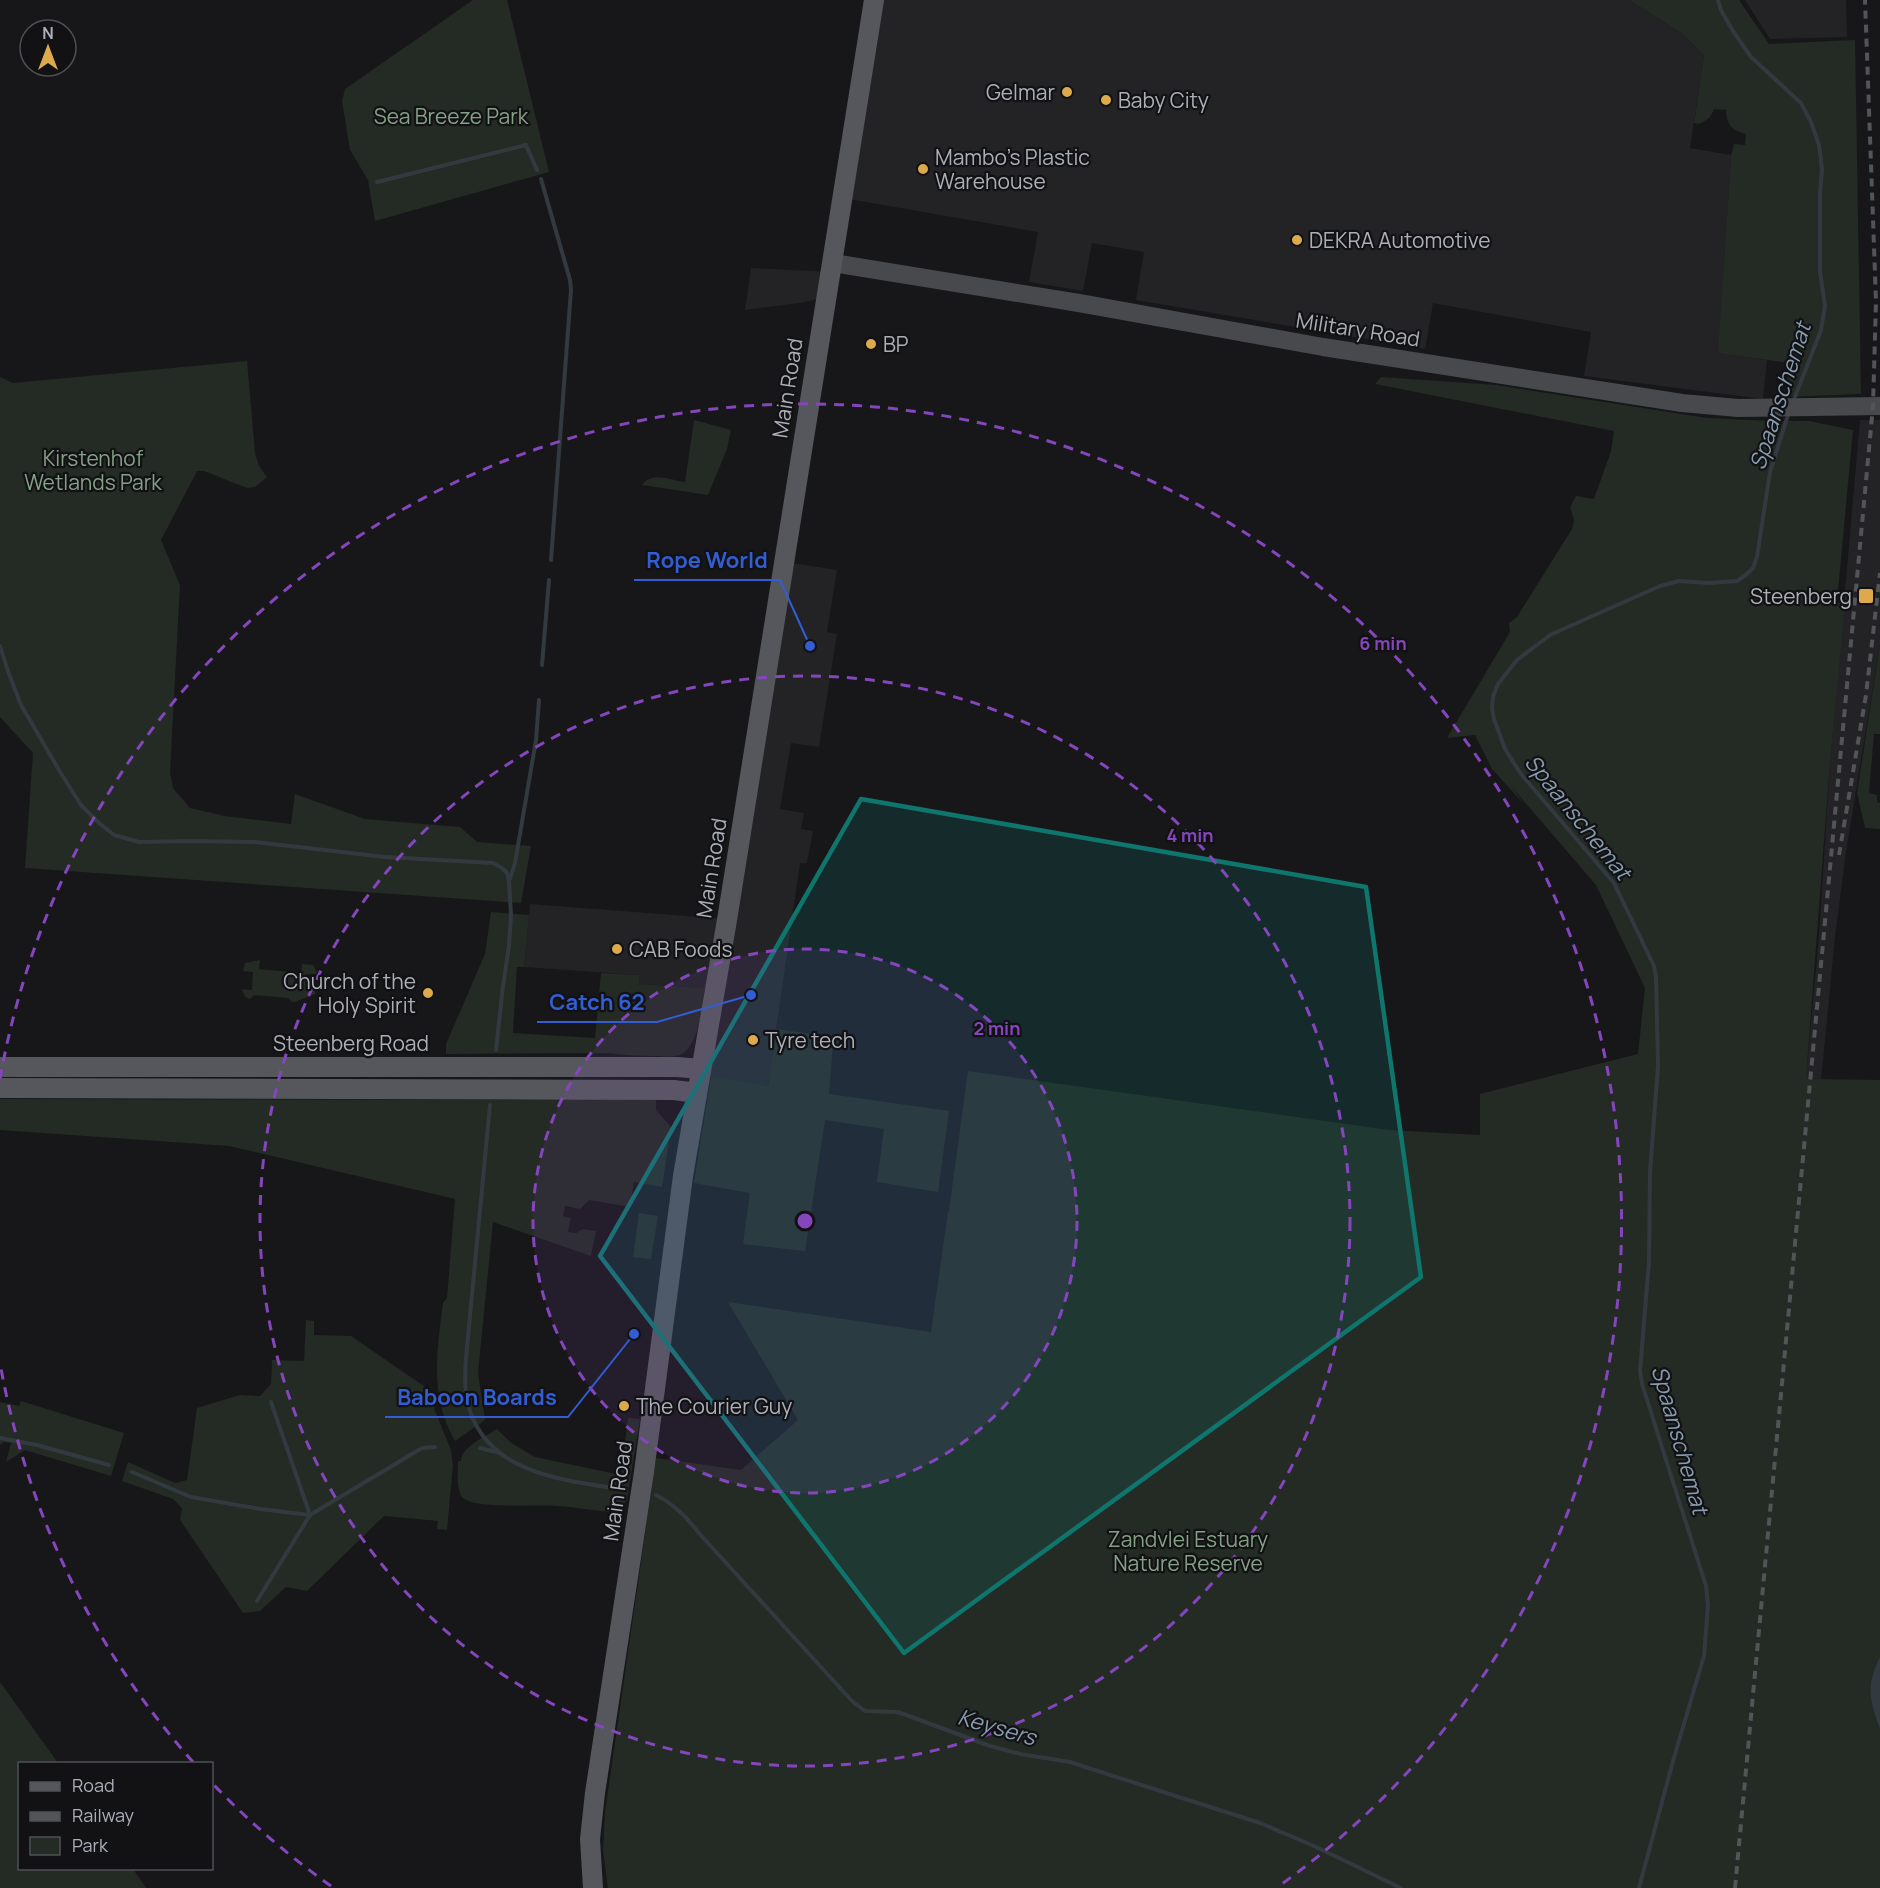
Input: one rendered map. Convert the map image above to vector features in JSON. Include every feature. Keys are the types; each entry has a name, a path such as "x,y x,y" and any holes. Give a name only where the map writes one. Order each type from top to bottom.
{"main road":[{"name":"Main Road","path":"593,1888 590,1858 591,1825 639,1509 677,1219 785,562 812,378 833,263 874,0"},
{"name":"Military Road","path":"833,263 1090,305 1323,347 1683,403 1738,408 1880,406"},
{"name":"Steenberg Road","path":"0,1067 677,1067 701,1069"},
{"path":"0,1088 517,1088 674,1090 697,1093"}],"highlighted area":[{"path":"861,799 1366,887 1421,1277 904,1653 600,1256"}],"shaded area":[{"path":"874,0 1629,0 1683,34 1704,56 1690,148 1731,155 1719,353 1767,360 1763,399 1584,376 1591,332 1433,303 1425,349 1136,300 1144,252 1092,243 1083,291 1029,282 1038,232 843,198"},
{"path":"1745,0 1846,0 1847,37 1770,39"},
{"path":"751,268 831,272 827,297 745,310"},
{"path":"1860,420 1880,420 1880,644 1846,852 1835,937 1802,1277 1731,1888 1819,936 1830,762"},
{"path":"785,562 837,570 827,632 837,634 819,747 791,743 780,809 804,813 801,829 813,831 807,863 800,863 768,1086 700,1076 715,989 638,984 639,975 524,967 530,904 727,919"},
{"path":"1880,1657 1880,1729 1871,1700 1871,1684"}],"green space":[{"name":"Sea Breeze Park","path":"473,0 507,0 549,172 375,221 368,180 350,150 342,101 345,89"},
{"path":"1629,0 1739,0 1769,44 1855,40 1861,394 1785,397 1789,363 1718,353 1731,156 1734,144 1745,145 1746,134 1731,126 1727,120 1726,110 1714,109 1707,120 1699,124 1694,123 1704,56 1683,34"},
{"name":"Kirstenhof Wetlands Park","path":"247,361 255,453 259,466 267,477 255,487 247,488 204,471 197,471 161,540 180,585 170,772 173,788 190,808 225,816 291,824 295,794 365,819 460,827 477,842 531,846 521,903 25,868 33,753 0,717 0,377 13,383"},
{"name":"Zandvlei Estuary Nature Reserve","path":"1381,377 1496,385 1707,418 1809,421 1853,430 1837,602 1845,604 1830,762 1806,1079 1880,1080 1880,1888 608,1888 603,1851 605,1812 656,1458 741,1470 798,1420 728,1302 931,1332 968,1071 1389,1130 1480,1135 1480,1094 1638,1054 1645,988 1596,885 1511,786 1525,805 1492,769 1475,735 1447,738 1510,632 1509,623 1517,617 1572,529 1574,520 1570,507 1576,496 1594,499 1611,451 1614,431 1375,384"},
{"path":"694,420 731,430 727,449 708,495 642,485 656,477 685,482"},
{"path":"1880,644 1880,734 1874,734 1869,793 1877,795 1877,802 1880,803 1880,829 1865,828 1857,793"},
{"path":"491,912 529,915 524,967 517,967 513,1033 595,1038 601,973 639,975 639,984 705,988 699,1024 688,1049 682,1054 668,1056 607,1053 446,1054 446,1044 485,954"},
{"path":"260,960 259,969 301,973 302,964 313,965 317,972 306,974 306,990 316,991 315,994 295,1002 288,998 254,995 250,999 245,997 242,989 252,990 253,972 243,971 245,963"},
{"path":"776,1029 826,1036 833,1043 829,1094 949,1111 938,1192 877,1182 884,1129 825,1120 805,1251 743,1244 750,1193 694,1183 711,1077 768,1086"},
{"path":"656,1098 656,1110 671,1127 662,1187 634,1182 630,1207 589,1200 580,1209 565,1206 563,1216 571,1218 568,1232 576,1233 583,1229 596,1231 591,1256 493,1222 478,1373 485,1420 455,1441 441,1407 437,1356 443,1303 447,1298 455,1199 229,1146 0,1130 0,1099"},
{"path":"639,1213 658,1216 651,1259 633,1257"},
{"path":"306,1320 314,1321 314,1335 351,1336 431,1391 435,1411 451,1450 453,1465 447,1530 437,1529 438,1521 384,1516 307,1591 286,1587 260,1611 243,1613 180,1520 182,1508 173,1499 122,1481 128,1462 175,1483 187,1480 197,1408 240,1395 260,1396 271,1384 272,1360 304,1361"},
{"path":"21,1401 124,1433 111,1476 25,1450 6,1462 11,1443 0,1444 0,1402 19,1406"},
{"path":"628,1418 640,1419 627,1499 624,1505 617,1510 608,1512 557,1506 479,1504 469,1501 460,1494 458,1461 461,1461 470,1446 497,1429 510,1442 535,1457 621,1475"},
{"path":"0,1682 57,1762 18,1762 18,1870 134,1870 146,1888 0,1888"}],"waterway":[{"name":"Spaanschemat","path":"1718,0 1733,31 1751,57 1801,103 1819,145 1822,169 1820,271 1825,306 1821,330 1793,402"},
{"path":"377,182 526,145 537,170"},
{"path":"541,179 571,290 551,560"},
{"name":"Spaanschemat","path":"1639,1888 1704,1656 1708,1605 1706,1586 1642,1384 1640,1371 1649,1262 1650,1172 1658,1066 1656,977 1654,966 1614,883 1521,774 1505,749 1494,719 1493,697 1498,684 1517,660 1550,635 1660,586 1679,581 1709,583 1737,581 1746,575 1753,568 1757,557 1770,472 1789,412"},
{"path":"542,665 549,580"},
{"path":"0,646 21,705 62,775 81,805 114,835 139,842 255,842 385,857 493,863 502,868 507,873 509,881 511,915 496,1050"},
{"path":"510,879 515,863 536,740 539,700"},
{"path":"490,1105 466,1358 467,1400 475,1424 489,1443 506,1457 527,1468 549,1476 620,1489"},
{"path":"271,1402 310,1515"},
{"path":"0,1438 37,1445 109,1465"},
{"path":"257,1601 310,1515 422,1448 435,1447"},
{"path":"480,1448 500,1453"},
{"path":"132,1472 191,1497 310,1515"},
{"name":"Keysers","path":"656,1495 674,1506 684,1516 852,1701 865,1711 898,1712 990,1746 1020,1754 1070,1762 1260,1823 1401,1888"}],"railway":[{"path":"1735,1888 1873,406 1876,301 1865,0"},
{"path":"1839,855 1866,695 1880,573"}],"place":[{"name":"Gelmar","path":"1067,92"},
{"name":"Baby City","path":"1106,100"},
{"name":"Mambo's Plastic Warehouse","path":"923,169"},
{"name":"DEKRA Automotive","path":"1297,240"},
{"name":"BP","path":"871,344"},
{"name":"Steenberg","path":"1866,596"},
{"name":"Rope World","path":"810,646"},
{"name":"CAB Foods","path":"617,949"},
{"name":"Church of the Holy Spirit","path":"428,993"},
{"name":"Catch 62","path":"751,995"},
{"name":"Tyre tech","path":"753,1040"},
{"name":"Baboon Boards","path":"634,1334"},
{"name":"The Courier Guy","path":"624,1406"}]}
